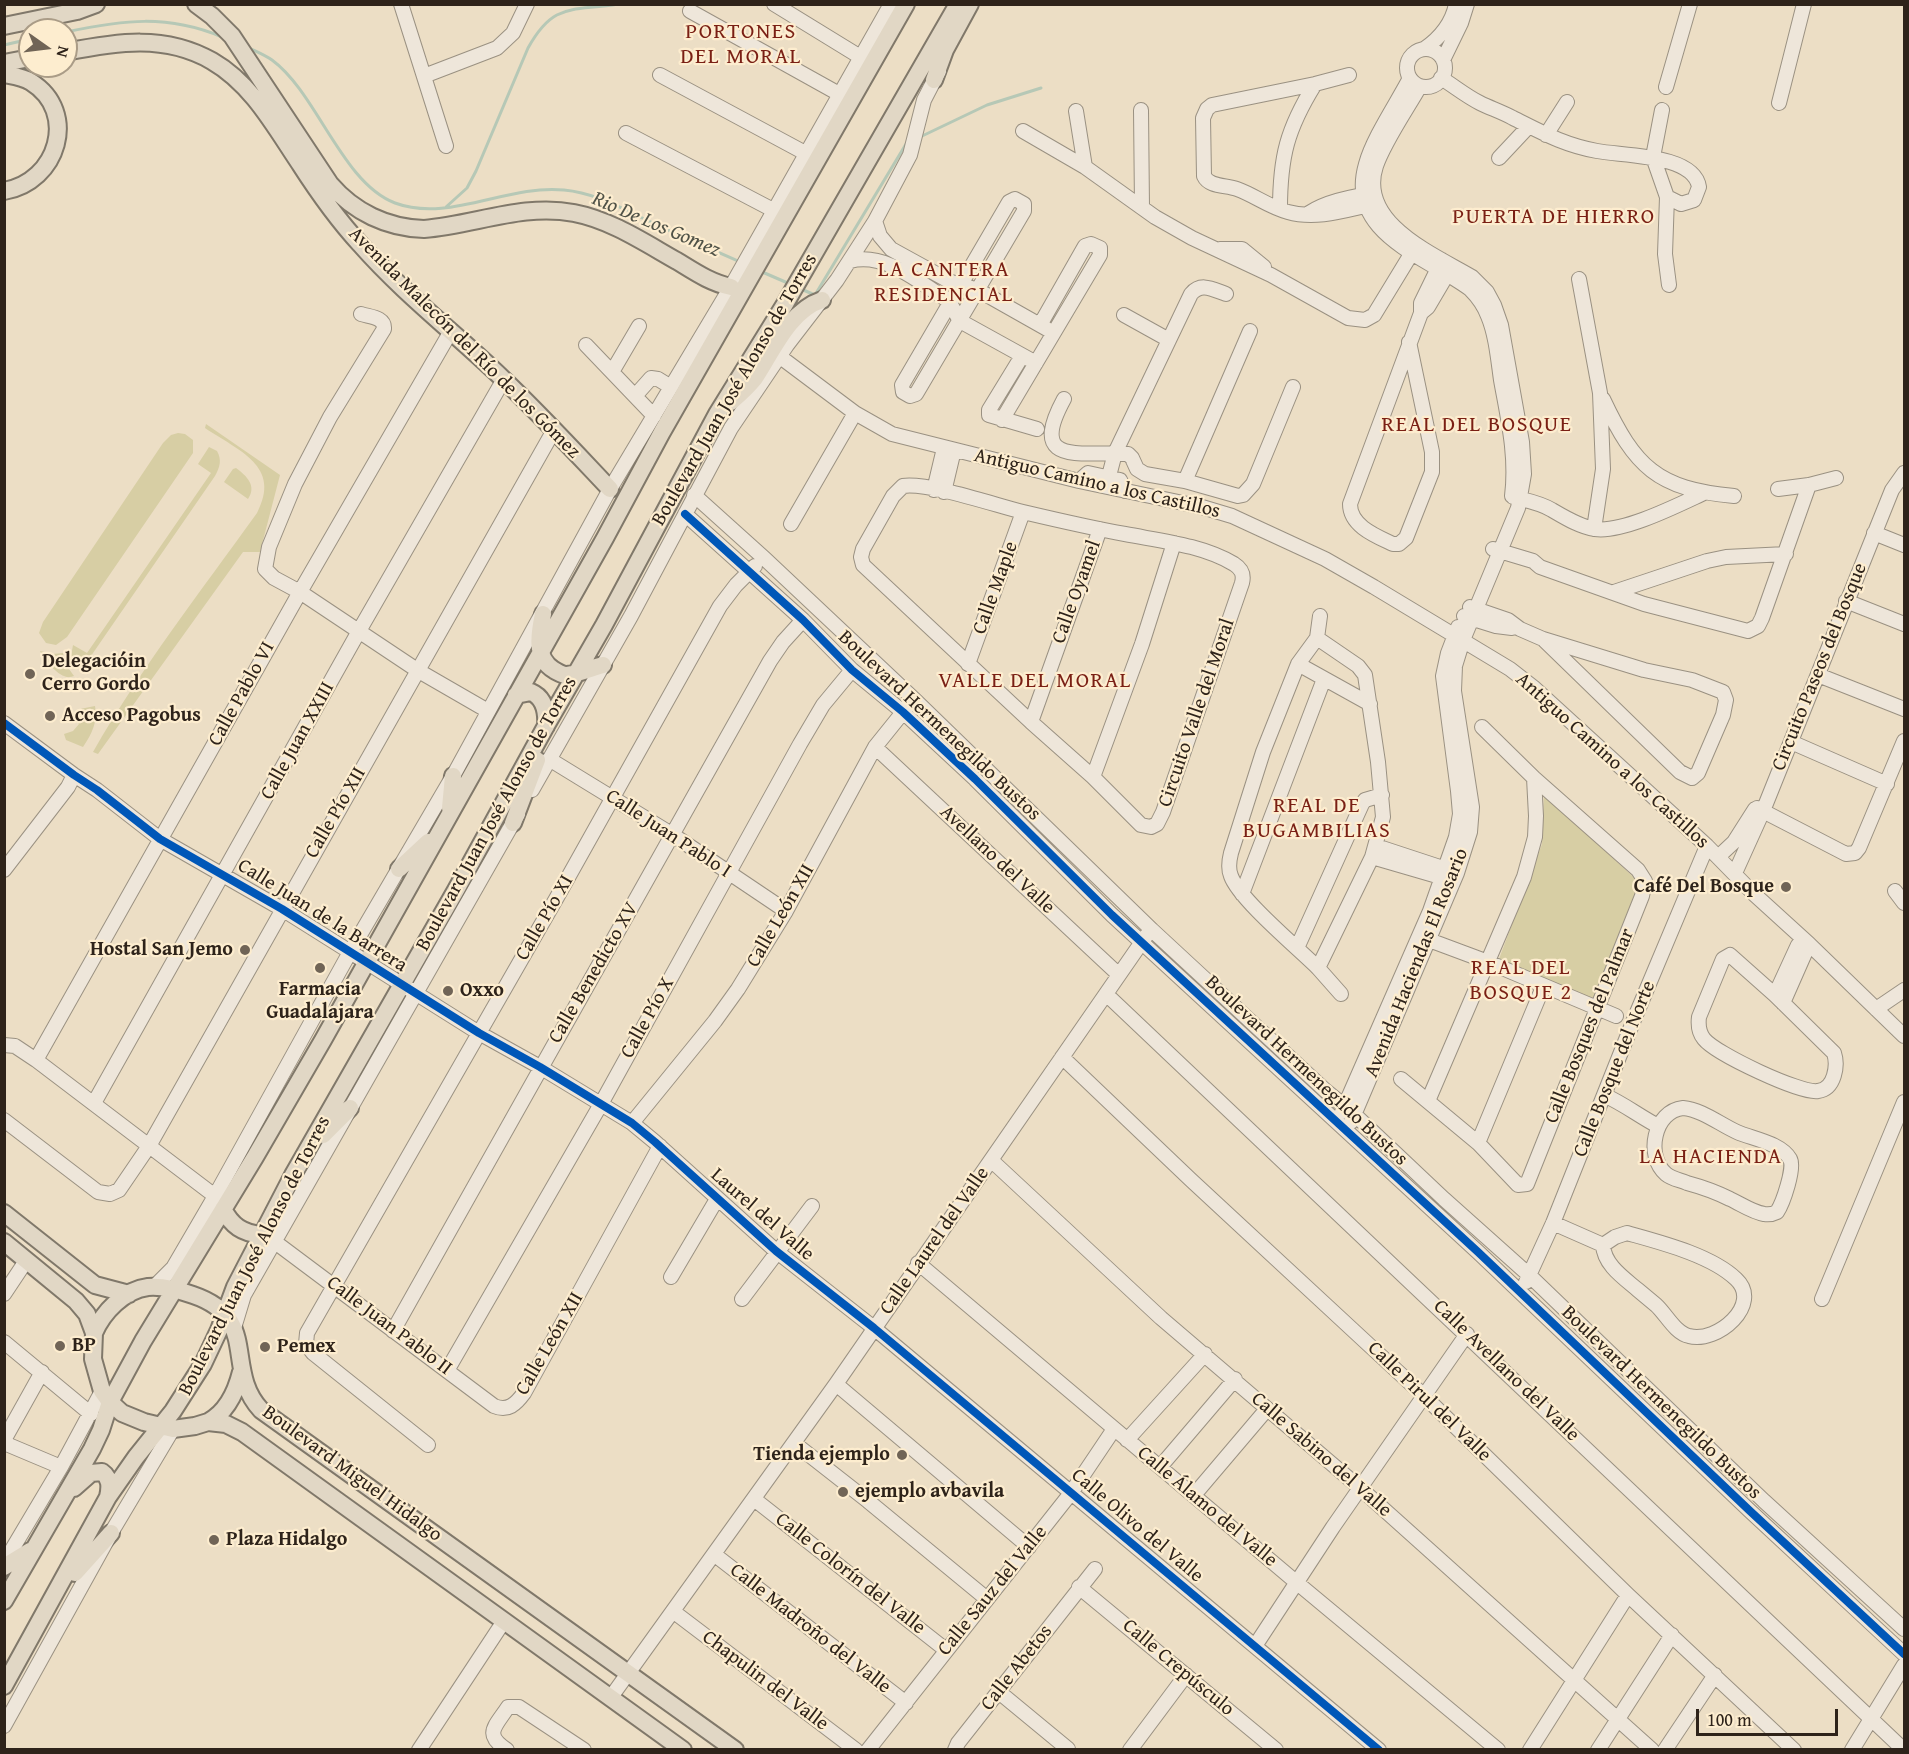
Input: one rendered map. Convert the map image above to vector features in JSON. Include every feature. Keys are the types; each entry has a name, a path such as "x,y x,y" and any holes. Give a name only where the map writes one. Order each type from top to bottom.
{"main road":[{"path":"42,18 75,4"},
{"path":"42,18 77,11 96,4"},
{"name":"Avenida Malecón del Río de los Gómez","path":"196,4 225,27 240,46 310,156 340,196 365,214 410,229 424,229 533,210 576,213 616,228 707,278 735,289"},
{"name":"Boulevard Juan José Alonso de Torres","path":"4,1601 97,1438 106,1397 175,1288 219,1202 255,1157 367,962 605,538 735,289 906,4"},
{"name":"Boulevard Juan José Alonso de Torres","path":"4,1686 54,1599 108,1497 166,1428 172,1411 199,1371 219,1330 224,1312 243,1270 268,1239 307,1150 409,989 547,724 604,625 717,414 784,304 957,4"},
{"path":"934,80 945,50 970,4"},
{"name":"Avenida Malecón del Río de los Gómez","path":"78,50 125,42 166,43 189,50 230,73 265,112 342,224 382,268 504,379 610,489"},
{"path":"4,74 18,76 31,82 40,90 50,102 58,131 53,156 47,166 30,182 4,191"},
{"path":"717,414 754,379 796,317 811,305 822,300"},
{"path":"543,614 539,633 541,652 546,664 563,675 603,665"},
{"path":"513,823 538,757 547,724 544,705 538,695 526,692 516,695"},
{"path":"449,814 453,776"},
{"path":"399,869 440,831"},
{"path":"307,1150 350,1108"},
{"path":"188,1243 219,1202 229,1220 239,1229 268,1239"},
{"path":"4,1213 94,1285 129,1294"},
{"path":"4,1242 82,1307 87,1314 94,1333 93,1359 106,1397"},
{"name":"Boulevard Miguel Hidalgo","path":"129,1294 154,1287 175,1288 214,1303 224,1312 234,1328 240,1349 241,1372 249,1396 261,1410 735,1749"},
{"path":"94,1333 100,1320 111,1307 129,1294"},
{"path":"208,1422 217,1416 228,1403 238,1386 241,1372"},
{"name":"Boulevard Miguel Hidalgo","path":"106,1397 132,1418 166,1428 195,1426 208,1422 226,1425 242,1432 682,1749"},
{"path":"65,1496 91,1473 99,1471 107,1477 110,1485 108,1497"},
{"path":"54,1599 111,1533"},
{"path":"4,1565 23,1556 37,1544"}],"street":[{"path":"401,4 446,146"},
{"path":"424,76 497,48 513,33 527,4"},
{"path":"774,4 862,57"},
{"name":"Boulevard Juan José Alonso de Torres","path":"757,253 775,211 891,4"},
{"name":"Boulevard Juan José Alonso de Torres","path":"234,1328 244,1295 268,1239 350,1108 409,989 513,823 640,599 731,428 779,356 850,261 875,221 910,155 924,100 978,4"},
{"path":"1415,82 1407,66 1409,59 1437,39 1446,28 1456,4"},
{"path":"1415,82 1432,86 1443,68 1467,4"},
{"path":"1666,87 1690,4"},
{"path":"1779,103 1804,4"},
{"path":"690,11 841,95"},
{"path":"1424,49 1435,52 1443,68 1480,103 1546,135 1561,142 1597,151 1653,158 1682,167 1698,180 1698,193 1694,200 1681,204 1667,197"},
{"path":"660,75 807,154"},
{"path":"1349,75 1212,105 1204,112 1202,124 1203,167 1206,180 1236,189 1289,213 1307,214 1324,205 1370,199 1376,166 1415,82"},
{"path":"1280,209 1283,155 1291,128 1315,84"},
{"path":"1546,135 1567,102"},
{"path":"1141,110 1142,207"},
{"path":"1662,110 1653,158 1667,197 1665,254 1669,285"},
{"path":"1076,111 1085,167"},
{"path":"1499,158 1529,126"},
{"path":"1023,131 1085,167 1176,229 1271,276 1348,318 1365,320 1377,311 1414,249"},
{"path":"626,133 775,211"},
{"path":"1015,199 1024,204 1024,211 978,290 916,394 910,396 903,392 902,385 1009,202 1015,199"},
{"name":"Avenida Haciendas El Rosario","path":"1342,1127 1470,832 1472,807 1450,694 1443,676 1445,664 1459,638 1495,553 1524,474 1522,442 1501,325 1494,305 1480,284 1414,249 1370,199"},
{"path":"875,221 880,236 891,249 942,278 978,290 1054,333"},
{"path":"1002,420 1100,255 1100,248 1088,243 1085,246 1040,325"},
{"path":"850,261 867,258 883,262 943,297 950,303 960,321 1036,363"},
{"path":"1409,342 1433,466 1406,538 1399,544 1393,544 1356,522 1352,517 1350,504 1409,342 1421,313 1421,303 1445,267"},
{"path":"1579,279 1600,393 1603,469 1594,529"},
{"path":"1109,476 1115,453 1191,294 1195,289 1204,287 1226,294"},
{"name":"Boulevard Juan José Alonso de Torres","path":"219,1202 350,952 453,776 610,489 671,387 735,289"},
{"path":"361,314 381,320 384,324 383,331 330,417 295,484 267,557 265,569 274,578 300,592 417,670 488,711"},
{"path":"1124,315 1169,340"},
{"path":"612,372 639,326"},
{"name":"Calle Pablo VI","path":"36,1060 300,592 452,331"},
{"path":"1185,481 1250,331"},
{"path":"586,345 654,416"},
{"name":"Antiguo Camino a los Castillos","path":"779,356 855,413 892,434 1079,481 1202,507 1232,516 1325,559 1459,638 1510,669 1533,687 1707,846 1754,894 1905,1036"},
{"path":"1022,356 989,410 989,415 1036,429"},
{"path":"635,396 651,378 658,379 671,387"},
{"name":"Calle Juan XXIII","path":"94,1103 359,631 504,379"},
{"path":"1064,399 1051,429 1050,437 1053,444 1061,450 1069,453 1115,453 1131,456 1140,472 1185,481 1232,496 1243,495 1253,484 1293,387"},
{"path":"1600,393 1619,433 1643,465 1666,480 1704,493 1734,496"},
{"path":"791,524 855,413"},
{"name":"Calle Pío XII","path":"4,1120 98,1192 115,1193 119,1190 149,1146 554,430"},
{"path":"939,491 949,449"},
{"name":"Circuito Paseos del Bosque","path":"1735,873 1791,742 1892,490 1905,472"},
{"path":"1079,481 1088,473 1109,476 1120,480 1125,491"},
{"path":"1778,489 1809,485 1836,478"},
{"path":"1495,553 1526,567 1540,567 1659,608 1748,631 1758,626 1762,618 1809,485"},
{"name":"Circuito Valle del Moral","path":"906,486 939,491 1023,512 1202,550 1240,568 1243,579 1160,820 1151,827 1141,825 1093,777 873,576 861,562 863,549 895,491 906,486"},
{"path":"1515,502 1545,515 1559,515 1594,529 1618,528 1704,493"},
{"name":"Boulevard Hermenegildo Bustos","path":"694,495 915,700 1152,930 1529,1275 1764,1501 1905,1629"},
{"name":"Calle Maple","path":"968,663 1023,512"},
{"name":"Boulevard Hermenegildo Bustos","path":"685,514 750,570 852,670 903,712 1141,942 1521,1292 1750,1511 1905,1654"},
{"name":"Calle Oyamel","path":"1031,722 1100,529"},
{"path":"1874,533 1905,545"},
{"path":"1093,777 1142,644 1174,543"},
{"path":"1614,592 1717,559 1786,554"},
{"name":"Calle Pío XI","path":"428,1445 308,1348 306,1339 310,1328 336,1286 720,606 750,570 764,558"},
{"path":"1846,601 1905,624"},
{"path":"1470,613 1508,620 1520,629 1543,639 1644,670 1692,680 1723,692 1726,706 1698,773 1692,778 1680,772 1543,639"},
{"path":"1320,616 1317,638 1298,664 1263,752 1231,853 1229,872 1242,894 1318,968 1341,994"},
{"name":"Calle Benedicto XV","path":"393,1331 777,649 802,620"},
{"path":"1317,638 1363,671 1368,681 1383,817 1374,851 1318,968"},
{"path":"1298,664 1370,704"},
{"name":"Calle Pío X","path":"448,1369 601,1104 823,705 852,670"},
{"path":"1818,675 1905,709"},
{"path":"1242,894 1324,679"},
{"name":"Calle León XII","path":"632,1123 721,1013 786,911 875,747 915,700"},
{"name":"Calle Juan de la Barrera","path":"4,723 160,839 282,909 479,1034 540,1067 632,1123"},
{"path":"1428,1101 1524,877 1532,852 1536,816 1534,778 1482,727"},
{"path":"1762,806 1846,854 1855,853 1905,741"},
{"path":"1791,742 1887,784"},
{"name":"Avellano del Valle","path":"875,747 1119,974"},
{"name":"Calle Juan Pablo I","path":"549,759 673,835 786,911"},
{"path":"4,870 74,776"},
{"name":"Calle Bosques del Palmar","path":"1478,1143 1518,1185 1527,1184 1642,896 1645,881 1638,870 1534,778"},
{"path":"1297,948 1362,804 1365,800 1382,795"},
{"name":"Circuito Paseos del Bosque","path":"1718,857 1734,842 1762,806"},
{"name":"Calle Bosque del Norte","path":"1521,1292 1553,1223 1633,1022 1707,846"},
{"path":"1374,851 1450,875"},
{"path":"1895,891 1905,903"},
{"name":"Calle Laurel del Valle","path":"611,1697 795,1443 1141,942 1152,930"},
{"path":"1424,938 1488,962 1542,987 1616,1016"},
{"path":"1779,999 1805,940"},
{"path":"1728,955 1734,957 1779,999 1834,1053 1837,1063 1834,1076 1820,1091 1771,1077 1743,1065 1704,1040 1698,1026 1699,1017 1723,959 1728,955"},
{"path":"1401,1079 1478,1143 1542,987"},
{"path":"1876,1009 1905,990"},
{"name":"Calle Avellano del Valle","path":"1106,994 1905,1749"},
{"path":"4,1045 15,1046 36,1060 219,1202"},
{"name":"Avenida Haciendas El Rosario","path":"1349,1110 1356,1082 1375,1053"},
{"name":"Calle Pirul del Valle","path":"1062,1057 1423,1395 1628,1594 1794,1749"},
{"path":"1326,1091 1342,1091 1356,1082"},
{"path":"1603,1099 1625,1113 1634,1113 1658,1126"},
{"path":"1822,1299 1905,1102"},
{"path":"1676,1108 1690,1109 1785,1154 1792,1161 1792,1170 1779,1210 1769,1214 1755,1212 1710,1190 1666,1174 1660,1167 1655,1151 1658,1126 1676,1108"},
{"name":"Laurel del Valle","path":"632,1123 776,1251 874,1329"},
{"name":"Calle León XII","path":"504,1409 516,1403 524,1393 660,1146"},
{"name":"Calle Sabino del Valle","path":"991,1160 1161,1318 1360,1488 1652,1749"},
{"path":"671,1277 717,1199"},
{"path":"742,1299 812,1206"},
{"path":"1553,1223 1603,1245"},
{"path":"1627,1233 1709,1261 1737,1279 1744,1291 1743,1304 1737,1317 1713,1335 1688,1336 1620,1275 1605,1258 1603,1245 1627,1233"},
{"name":"Calle Juan Pablo II","path":"268,1239 336,1286 494,1406 504,1409"},
{"path":"154,1287 171,1270 188,1243"},
{"path":"4,1293 26,1261"},
{"name":"Calle Álamo del Valle","path":"918,1263 1498,1749"},
{"name":"Calle Olivo del Valle","path":"874,1329 1379,1749"},
{"path":"1255,1646 1423,1395 1467,1335"},
{"path":"4,1342 91,1414"},
{"path":"1127,1440 1205,1354"},
{"path":"42,1372 4,1442 61,1467"},
{"path":"1160,1467 1235,1379"},
{"path":"836,1384 1029,1547"},
{"name":"Boulevard Juan José Alonso de Torres","path":"4,1565 91,1414 106,1397"},
{"path":"1194,1495 1267,1409"},
{"path":"4,1726 111,1533 166,1428"},
{"name":"Calle Sauz del Valle","path":"868,1749 1071,1493 1114,1429"},
{"path":"795,1443 987,1599"},
{"name":"Calle Colorín del Valle","path":"754,1499 946,1650"},
{"name":"Calle Madroño del Valle","path":"715,1555 906,1703"},
{"name":"Calle Abetos","path":"959,1747 1095,1569"},
{"name":"Calle Crepúsculo","path":"1079,1587 1276,1749"},
{"path":"1530,1749 1628,1594"},
{"name":"Chapulin del Valle","path":"674,1612 856,1749"},
{"path":"419,1749 504,1621"},
{"path":"1598,1749 1672,1635"},
{"path":"1852,1749 1905,1665"},
{"path":"1130,1749 1186,1675"},
{"path":"1665,1749 1715,1675"},
{"path":"999,1692 1068,1749"},
{"path":"507,1749 495,1742 493,1731 508,1707 515,1706 584,1749"}],"shaded area":[{"path":"206,424 280,475 260,552 243,552 98,754 93,752 131,690 257,513 263,497 264,483 253,462 205,428"},
{"path":"185,434 193,440 193,453 67,637 56,645 46,643 39,633 43,622 163,443 171,435"},
{"path":"209,447 217,451 220,457 215,476 80,669 71,656 73,645 87,653 211,473 198,464"},
{"path":"236,468 250,482 251,494 248,499 224,482"},
{"path":"40,651 53,654 63,653 64,662 74,676 59,674"},
{"path":"95,706 94,727 83,747 66,740 64,734 73,731 79,724 74,719 80,709"},
{"path":"1544,795 1640,883 1594,999 1499,959 1542,844"}],"waterway":[{"path":"446,207 467,188 476,171 528,48 537,33 547,22 566,11 618,4"},
{"name":"Rio De Los Gomez","path":"78,30 107,24 145,21 182,25 222,37"},
{"name":"Rio De Los Gomez","path":"4,45 18,42"},
{"name":"Rio De Los Gomez","path":"247,47 272,60 288,75 303,93 360,177 376,192 395,203 415,208 436,209 521,192 543,190 576,192 610,203 740,262"},
{"name":"Rio De Los Gomez","path":"920,137 987,105 1041,88"},
{"name":"Rio De Los Gomez","path":"801,289 815,295 906,144"},
{"name":"Rio De Los Gomez","path":"760,271 790,284"}],"cycle path":[{"path":"685,514 803,620 852,670 903,712 975,779 1112,915 1478,1252 1904,1654"},
{"path":"4,723 160,839 282,909 479,1033 632,1123 776,1251 874,1328 1379,1750"}],"place":[{"name":"Delegacióin Cerro Gordo","path":"30,674"},
{"name":"Acceso Pagobus","path":"50,716"},
{"name":"Café Del Bosque","path":"1786,887"},
{"name":"Hostal San Jemo","path":"245,950"},
{"name":"Farmacia Guadalajara","path":"320,968"},
{"name":"Oxxo","path":"448,991"},
{"name":"BP","path":"60,1346"},
{"name":"Pemex","path":"265,1347"},
{"name":"Tienda ejemplo","path":"902,1455"},
{"name":"ejemplo avbavila","path":"843,1492"},
{"name":"Plaza Hidalgo","path":"214,1540"}],"district":[{"name":"PORTONES DEL MORAL","path":"741,44"},
{"name":"PUERTA DE HIERRO","path":"1554,217"},
{"name":"LA CANTERA RESIDENCIAL","path":"944,282"},
{"name":"REAL DEL BOSQUE","path":"1477,425"},
{"name":"VALLE DEL MORAL","path":"1035,681"},
{"name":"REAL DE BUGAMBILIAS","path":"1317,818"},
{"name":"REAL DEL BOSQUE 2","path":"1521,980"},
{"name":"LA HACIENDA","path":"1711,1157"}]}
